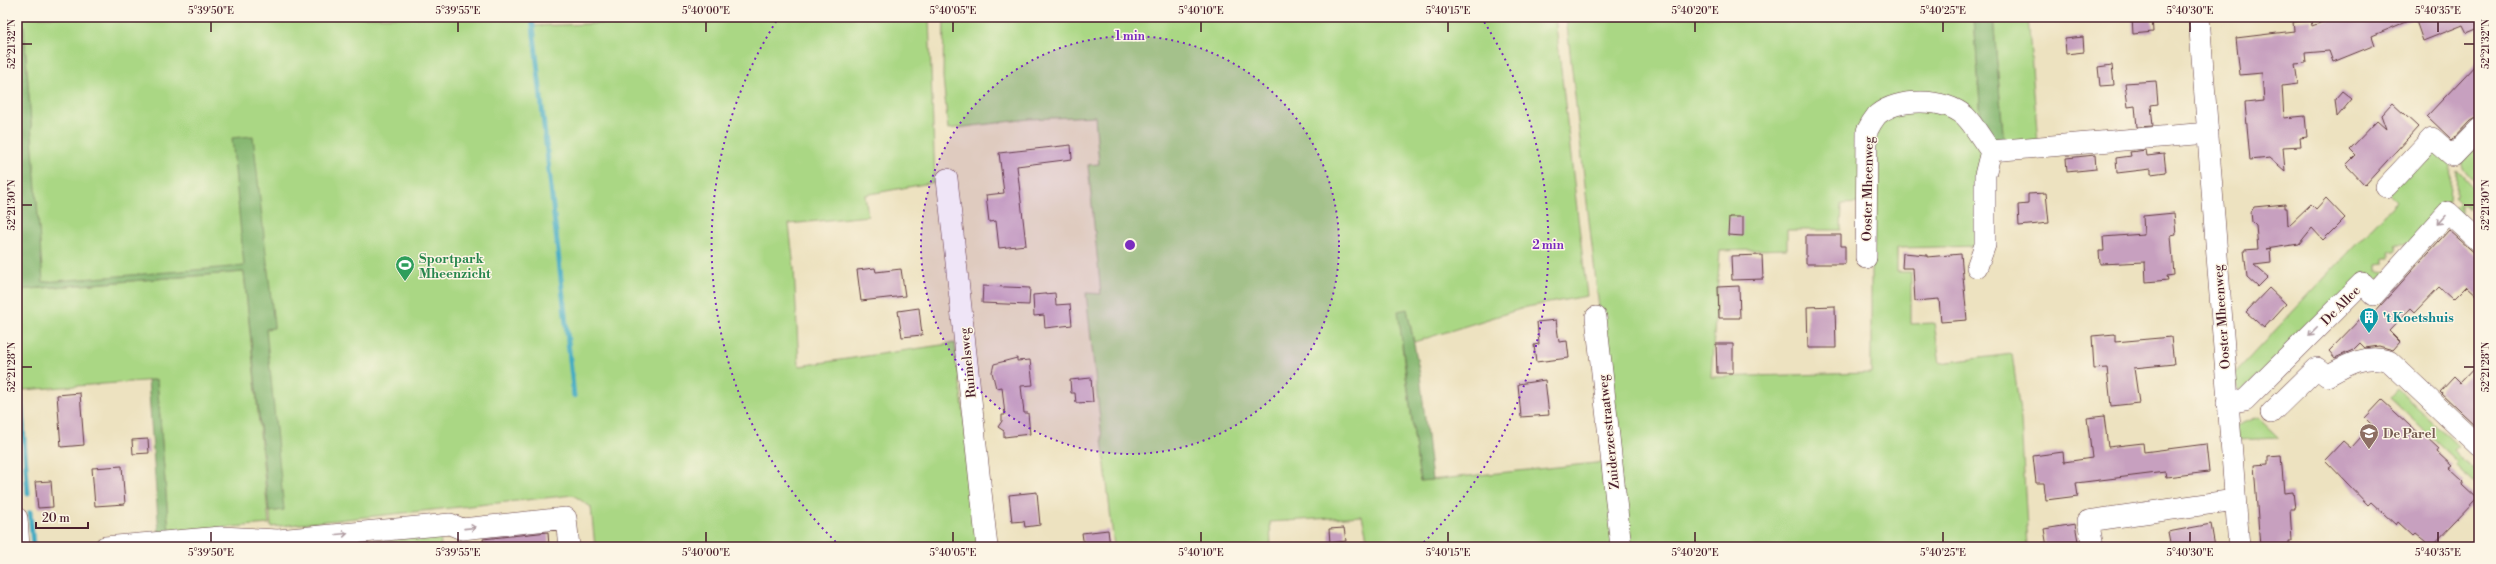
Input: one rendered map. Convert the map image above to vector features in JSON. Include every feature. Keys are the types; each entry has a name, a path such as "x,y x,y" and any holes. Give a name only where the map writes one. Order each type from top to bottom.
{"street":[{"name":"Ooster Mheenweg","path":"2199,17 2238,547"},
{"name":"Ooster Mheenweg","path":"1866,258 1867,131 1878,115 1886,110 1905,104 1942,105 1955,109 1966,117 1991,151"},
{"path":"2386,187 2432,138 2453,156 2479,129"},
{"path":"1977,267 1985,246 1985,174 1991,151 2208,134"},
{"name":"Ruimelsweg","path":"947,179 987,547"},
{"name":"De Allee","path":"2227,403 2245,400 2362,283 2374,295 2448,212 2479,241"},
{"name":"Zuiderzeestraatweg","path":"1596,317 1621,547"},
{"path":"2271,413 2317,368 2327,376 2354,362 2381,359 2388,361 2479,446"},
{"path":"2093,547 2088,521 2235,500"},
{"path":"17,518 19,547"},
{"path":"104,547 206,543 234,536 278,540 450,524 462,529 566,518 569,547"}],"green space":[{"path":"17,17 23,17 43,282 244,266 232,138 253,136 274,325 274,328 266,329 284,510 269,512 244,272 17,290"},
{"name":"Sportpark Mheenzicht","path":"23,17 531,17 532,26 783,17 929,17 935,182 865,195 868,216 789,224 794,268 799,366 955,343 980,547 595,547 591,507 573,495 271,527 252,269 43,287"},
{"path":"944,17 1555,17 1587,296 1527,307 1414,342 1407,310 1402,346 1420,481 1606,462 1616,547 1369,547 1362,516 1270,522 1271,547 1114,547 1086,293 1101,294 1088,165 1099,164 1095,116 1029,119 948,129 943,77"},
{"path":"1566,17 1974,17 1982,133 1972,118 1958,106 1947,101 1919,98 1891,104 1879,110 1870,118 1864,129 1861,146 1863,203 1842,204 1841,230 1787,230 1787,249 1720,251 1711,377 1871,373 1871,132 1877,123 1886,116 1907,108 1930,106 1942,108 1952,112 1972,129 1985,152 1981,174 1981,246 1897,248 1897,272 1911,272 1911,324 1934,323 1940,363 2012,354 2021,420 2028,547 1626,547"},
{"path":"1974,17 1993,17 2004,145 1982,133"},
{"path":"1993,17 2028,17 2038,143 2004,145"},
{"path":"2479,136 2479,188 2463,169 2460,156"},
{"path":"2431,146 2451,164 2449,201 2425,227 2416,244 2397,244 2396,251 2390,251 2390,258 2384,258 2384,264 2377,265 2377,271 2388,272 2378,280 2366,273 2322,318 2240,392 2236,385 2235,373 2397,201 2388,192"},
{"path":"2457,171 2479,195 2479,215 2474,216 2474,209 2467,209 2467,205 2461,206 2461,218 2453,210 2460,203 2454,197 2456,195"},
{"path":"244,272 269,524 169,532 157,380 23,390 17,290"},
{"path":"1407,309 1420,375 1432,480 1420,481 1398,311"},
{"path":"148,380 157,380 169,532 159,533"},
{"path":"2398,389 2458,446 2453,450 2479,475 2479,488 2456,466 2458,463 2390,398"},
{"path":"2257,417 2279,438 2236,440 2236,426"},
{"path":"440,534 441,547 351,547 350,544"}],"building":[{"path":"2132,17 2152,17 2153,32 2133,34"},
{"path":"2335,17 2479,17 2479,28 2467,33 2463,25 2423,41 2415,18 2372,36 2375,45 2333,62 2329,51 2305,53 2306,63 2295,64 2298,84 2282,86 2284,118 2305,116 2307,137 2300,138 2301,146 2283,147 2285,171 2270,158 2250,160 2245,103 2264,101 2262,73 2240,75 2236,38 2294,31 2293,22 2311,20 2312,26"},
{"path":"2083,37 2084,52 2066,54 2065,39"},
{"path":"2479,61 2479,116 2470,121 2452,140 2427,116"},
{"path":"2112,65 2114,85 2100,86 2098,67"},
{"path":"2156,81 2158,104 2151,105 2153,126 2137,127 2135,106 2128,107 2125,83"},
{"path":"2342,91 2352,99 2337,117 2335,99"},
{"path":"2392,103 2418,127 2365,185 2346,165 2356,155 2350,149 2377,121 2386,129 2381,115"},
{"path":"1071,145 1072,159 1017,166 1026,245 999,248 996,221 989,222 986,195 1004,193 999,153"},
{"path":"2146,150 2147,156 2164,154 2166,172 2151,174 2151,169 2117,173 2116,158 2131,156 2130,152"},
{"path":"2095,155 2096,169 2067,172 2066,158"},
{"path":"2046,193 2049,223 2019,226 2018,205 2028,204 2028,194"},
{"path":"2326,198 2345,218 2323,240 2312,228 2299,244 2270,248 2271,263 2254,265 2268,277 2258,287 2247,277 2244,250 2258,249 2256,226 2252,222 2251,212 2254,207 2285,204 2285,208 2287,208 2288,226 2311,204 2316,209"},
{"path":"2174,213 2176,234 2171,235 2174,275 2167,276 2168,280 2146,282 2145,262 2100,264 2099,251 2104,251 2103,237 2144,234 2143,216"},
{"path":"1729,217 1743,217 1743,236 1728,235"},
{"path":"2449,230 2479,257 2479,297 2467,286 2453,300 2439,287 2415,312 2411,308 2389,331 2400,342 2393,350 2379,346 2365,348 2360,343 2353,350 2335,358 2329,351 2367,312 2371,316"},
{"path":"1806,235 1841,235 1841,246 1845,246 1845,264 1806,264"},
{"path":"1903,253 1927,255 1927,257 1961,254 1967,320 1941,322 1939,299 1915,301 1913,268 1902,268"},
{"path":"1762,255 1763,279 1732,280 1731,256"},
{"path":"875,268 876,272 901,269 905,296 861,301 857,270"},
{"path":"983,286 1030,288 1029,305 982,303"},
{"path":"1739,286 1740,318 1719,318 1718,287"},
{"path":"2269,288 2286,304 2264,328 2246,312"},
{"path":"1055,293 1056,305 1070,304 1072,325 1045,328 1044,315 1034,316 1033,295"},
{"path":"1835,306 1836,348 1808,348 1807,307"},
{"path":"919,308 922,335 902,337 898,311"},
{"path":"1556,320 1559,342 1567,341 1569,358 1536,362 1534,345 1539,344 1537,322"},
{"path":"2115,334 2115,342 2171,337 2174,364 2134,368 2139,403 2111,406 2107,368 2094,369 2092,336"},
{"path":"1716,344 1733,344 1733,373 1717,373"},
{"path":"1017,358 1017,361 1030,360 1033,385 1021,386 1024,413 1028,413 1030,434 1004,437 1004,431 998,427 1002,421 1002,415 1005,415 1002,387 996,388 992,372 994,364"},
{"path":"2479,363 2479,429 2440,392 2454,377 2460,383"},
{"path":"1091,378 1093,402 1076,403 1075,393 1071,393 1070,380"},
{"path":"1545,380 1549,415 1521,417 1518,384"},
{"path":"80,393 84,445 61,447 57,395"},
{"path":"2382,400 2422,437 2424,435 2439,449 2437,452 2452,466 2449,468 2464,482 2462,485 2477,499 2431,547 2415,534 2413,536 2398,522 2396,525 2371,502 2368,505 2325,460 2343,441 2351,448 2372,425 2365,418"},
{"path":"2104,416 2108,447 2143,443 2144,452 2206,444 2209,472 2166,477 2165,472 2076,483 2078,496 2046,500 2044,483 2036,483 2033,456 2063,452 2064,462 2092,458 2087,418"},
{"path":"148,439 149,453 133,454 132,440"},
{"path":"2281,455 2284,493 2293,492 2295,509 2290,509 2292,541 2289,541 2289,547 2260,547 2254,465 2268,464 2268,456"},
{"path":"122,466 125,504 95,506 92,468"},
{"path":"51,481 53,507 38,508 35,482"},
{"path":"1037,492 1040,525 1025,527 1024,521 1012,522 1009,495"},
{"path":"2075,524 2079,547 2047,547 2044,529"},
{"path":"2211,524 2215,547 2171,547 2168,532"},
{"path":"1344,528 1346,541 1330,543 1329,529"},
{"path":"1108,530 1110,547 1084,547 1082,533"},
{"path":"548,532 549,547 484,547 483,539"}],"waterway":[{"path":"532,17 574,396"},
{"path":"17,343 28,494"},
{"path":"30,512 33,546"}],"place":[{"name":"Sportpark Mheenzicht","path":"405,282"},
{"name":"'t Koetshuis","path":"2369,334"},
{"name":"De Parel","path":"2369,450"}]}
